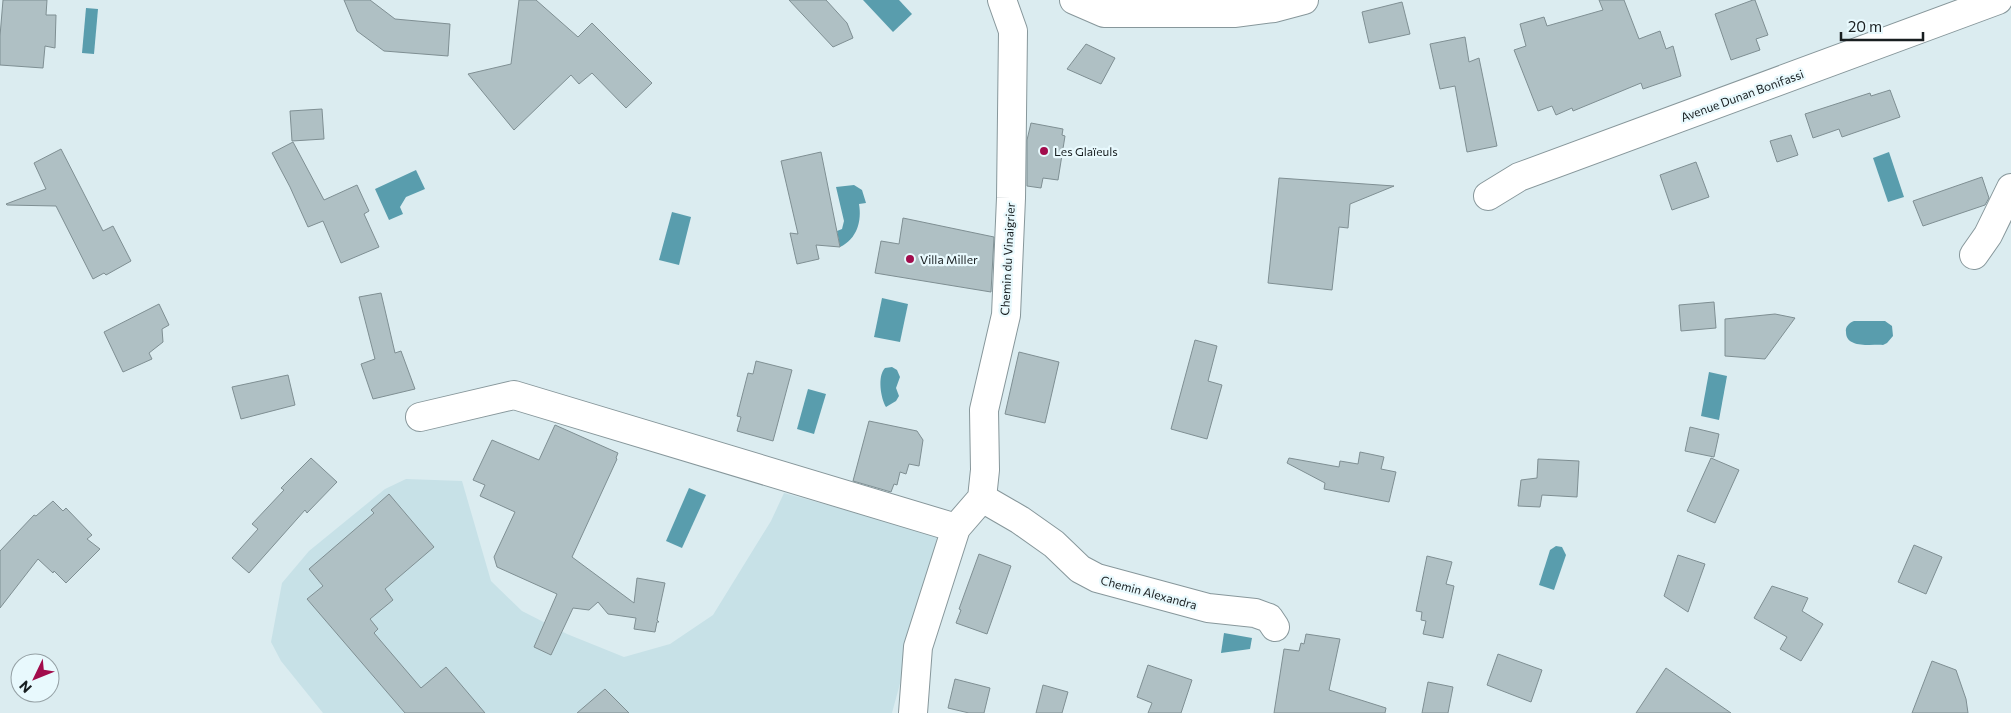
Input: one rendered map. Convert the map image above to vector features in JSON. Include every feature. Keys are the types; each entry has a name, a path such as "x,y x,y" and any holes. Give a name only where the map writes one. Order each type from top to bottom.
{"street":[{"name":"Chemin du Vinaigrier","path":"982,498 985,470 984,410 1006,315 1011,198 1013,31 1002,0"},
{"path":"1074,0 1104,13 1234,13 1274,8 1304,0"},
{"name":"Avenue Dunan Bonifassi","path":"1488,196 1519,178 1998,0"},
{"path":"1974,255 1988,235 2011,188"},
{"path":"420,417 514,394 956,528"},
{"path":"913,713 918,648 956,528 982,498"},
{"name":"Chemin Alexandra","path":"982,498 1027,525 1054,544 1080,569 1097,578 1208,608 1255,613 1269,618 1275,627"}],"shaded area":[{"path":"406,479 462,481 491,581 522,611 567,634 624,657 670,644 713,615 771,521 784,493 940,536 892,713 323,713 281,661 271,642 282,583 309,551 385,489"}],"water":[{"path":"863,0 899,0 912,14 893,32"},
{"path":"86,8 98,9 94,54 82,53"},
{"path":"1889,152 1904,197 1888,202 1873,158"},
{"path":"416,170 425,189 406,197 400,207 403,214 389,220 375,189"},
{"path":"854,185 862,190 866,203 859,204 860,217 857,229 851,239 840,247 837,231 842,229 844,221 836,187"},
{"path":"672,212 691,217 679,265 659,260"},
{"path":"882,298 908,304 900,342 874,337"},
{"path":"1854,321 1885,321 1892,326 1893,336 1883,345 1855,343 1847,337 1846,330 1848,325"},
{"path":"892,367 897,370 900,377 896,388 899,396 896,401 886,407 881,393 880,382 885,368"},
{"path":"1709,372 1727,376 1719,420 1701,416"},
{"path":"808,389 826,394 814,434 797,429"},
{"path":"689,488 706,495 682,548 666,541"},
{"path":"1556,546 1562,547 1566,555 1554,590 1539,585 1550,550"},
{"path":"1224,633 1252,638 1250,649 1221,653"}],"building":[{"path":"3,0 47,0 46,15 56,15 55,48 45,46 43,68 0,65"},
{"path":"344,0 370,0 395,19 450,24 448,56 384,51 357,31"},
{"path":"519,0 536,0 578,37 592,23 652,83 626,108 592,73 579,84 571,75 514,130 468,74 511,64"},
{"path":"789,0 826,0 847,23 853,38 833,47"},
{"path":"1599,0 1624,0 1639,39 1660,31 1666,49 1673,46 1681,76 1643,89 1641,83 1573,111 1572,108 1556,115 1552,106 1538,111 1514,50 1526,46 1520,24 1544,17 1547,26 1603,10"},
{"path":"1755,0 1768,35 1756,39 1760,50 1731,60 1715,14"},
{"path":"1402,2 1410,34 1369,43 1362,12"},
{"path":"1465,37 1469,62 1479,58 1497,146 1467,152 1455,86 1440,89 1430,44"},
{"path":"1086,44 1115,58 1101,84 1067,69"},
{"path":"1890,90 1900,117 1842,137 1839,129 1813,138 1805,114 1870,93 1871,96"},
{"path":"322,109 324,139 292,141 290,111"},
{"name":"Les Glaïeuls","path":"1031,123 1063,129 1062,135 1065,136 1058,180 1043,178 1041,188 1027,186 1027,140"},
{"path":"1791,135 1798,155 1777,162 1770,141"},
{"path":"293,142 324,200 357,185 369,211 364,214 379,247 341,263 323,221 308,227 272,153"},
{"path":"61,149 103,231 113,226 131,261 106,275 104,273 93,279 56,206 6,204 46,189 34,163"},
{"path":"821,152 840,247 816,245 819,259 797,264 790,233 798,234 781,161"},
{"path":"1696,162 1709,197 1672,210 1660,175"},
{"path":"1982,177 1989,198 1985,205 1923,226 1913,201"},
{"path":"1279,178 1394,186 1350,204 1348,228 1339,227 1332,290 1268,283"},
{"path":"903,218 994,237 991,292 875,273 881,241 899,244"},
{"path":"381,293 395,353 401,351 415,389 373,399 361,364 375,359 359,297"},
{"path":"1714,302 1716,328 1681,331 1679,305"},
{"path":"159,304 169,325 162,329 163,342 149,353 152,359 123,372 104,332"},
{"path":"1775,314 1795,318 1765,359 1725,356 1725,319"},
{"path":"1195,340 1217,346 1208,381 1222,385 1207,439 1171,429"},
{"path":"1019,352 1059,362 1045,423 1005,414"},
{"path":"756,361 792,370 773,441 737,431 741,417 737,416 748,373 753,374"},
{"path":"288,375 295,405 241,419 232,387"},
{"path":"869,421 917,431 923,440 919,466 909,464 906,474 900,472 897,485 894,484 891,492 853,481"},
{"path":"555,425 618,453 617,459 572,557 634,603 637,578 665,583 657,620 659,622 657,622 655,632 634,629 636,618 608,614 598,602 589,610 573,608 551,655 534,647 557,594 497,567 494,557 515,512 480,496 485,485 473,480 492,440 539,460"},
{"path":"1690,427 1719,434 1714,457 1685,451"},
{"path":"1360,452 1384,457 1381,469 1396,472 1389,502 1324,489 1325,483 1287,463 1289,458 1339,467 1340,461 1358,464"},
{"path":"311,458 337,482 307,513 305,510 249,573 232,558 258,529 252,524 284,490 281,488"},
{"path":"1711,458 1739,470 1715,523 1687,511"},
{"path":"1538,459 1579,461 1577,497 1542,495 1540,507 1518,506 1521,480 1537,478"},
{"path":"389,494 434,547 385,589 393,600 370,619 378,629 374,633 421,688 446,667 485,713 405,713 307,599 323,586 309,569 374,513 371,510"},
{"path":"53,501 63,511 66,508 92,535 87,539 100,549 66,583 38,559 0,608 0,551 34,515 36,516"},
{"path":"1914,545 1942,557 1926,594 1898,582"},
{"path":"979,554 1011,566 987,634 956,623 961,610 959,609"},
{"path":"1678,555 1705,564 1688,612 1664,596"},
{"path":"1427,556 1452,562 1446,584 1454,586 1443,638 1423,634 1426,621 1421,620 1422,612 1416,611"},
{"path":"1772,586 1808,598 1802,611 1823,624 1801,661 1780,649 1787,637 1754,618"},
{"path":"1306,634 1340,639 1329,690 1386,708 1385,713 1274,713 1284,649 1299,651 1301,643 1304,644"},
{"path":"1498,654 1542,670 1531,702 1487,685"},
{"path":"1932,661 1956,670 1966,699 1968,713 1912,713"},
{"path":"1148,665 1192,680 1181,713 1148,713 1152,703 1137,697"},
{"path":"1666,668 1731,713 1636,713"},
{"path":"955,679 990,688 984,713 969,713 948,708"},
{"path":"1428,682 1453,687 1448,713 1422,713"},
{"path":"1043,685 1068,692 1062,713 1036,713"},
{"path":"605,689 629,713 577,713"}],"place":[{"name":"Les Glaïeuls","path":"1044,151"},
{"name":"Villa Miller","path":"910,259"}]}
